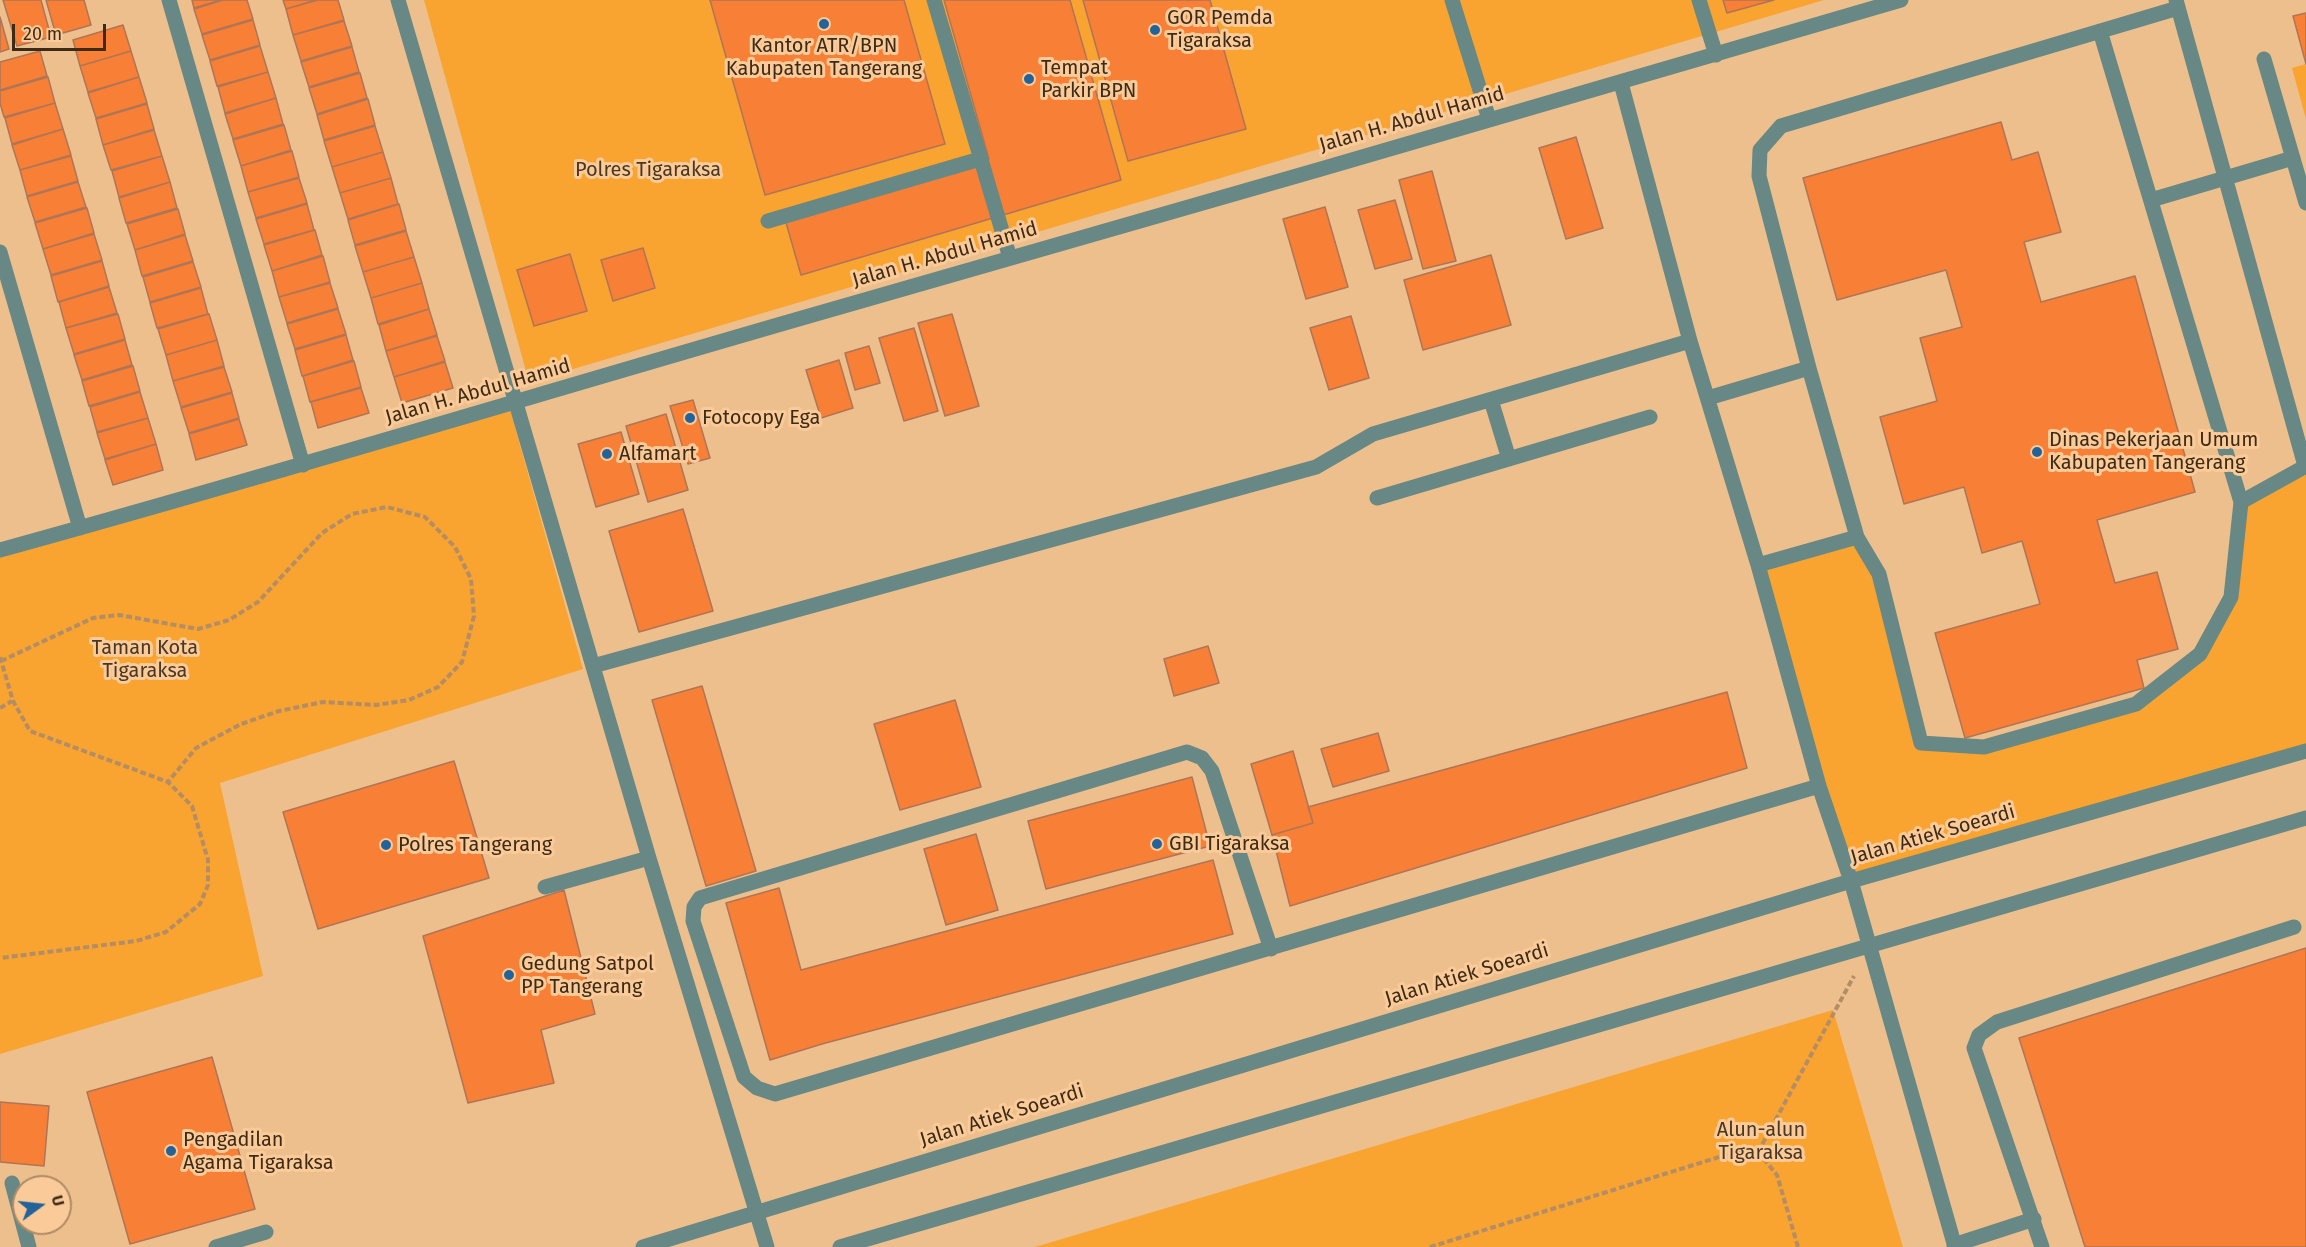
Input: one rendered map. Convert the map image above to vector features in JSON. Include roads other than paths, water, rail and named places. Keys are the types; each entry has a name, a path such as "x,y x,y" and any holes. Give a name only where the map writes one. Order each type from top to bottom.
{"street":[{"path":"169,0 303,465"},
{"path":"398,0 649,858 767,1247"},
{"path":"934,0 1010,258"},
{"path":"1452,0 1489,119"},
{"path":"1699,0 1716,55"},
{"name":"Jalan H. Abdul Hamid","path":"0,550 303,465 1901,0"},
{"path":"2100,31 2241,502 2231,597 2200,654 2136,704 1984,747 1921,743 1879,574 1857,537 1809,368 1759,176 1760,150 1781,126 2100,31 2177,4 2306,466 2241,502"},
{"path":"2264,59 2306,203"},
{"path":"1621,83 1690,341 1758,565 1819,786 1851,881 1955,1246 2034,1219"},
{"path":"2151,200 2293,158"},
{"path":"768,221 980,159"},
{"path":"0,252 80,528"},
{"path":"593,666 1316,467 1373,434 1690,341"},
{"path":"1708,398 1809,368"},
{"path":"1491,400 1509,459"},
{"path":"1377,498 1650,417"},
{"path":"1758,565 1857,537"},
{"name":"Jalan Atiek Soeardi","path":"643,1247 1851,881 2306,751"},
{"path":"1271,949 1212,771 1202,758 1187,752 700,898 694,907 693,921 744,1077 757,1088 775,1095 1271,949 1819,786"},
{"path":"840,1247 2306,818"},
{"path":"546,887 649,858"},
{"path":"2042,1247 1974,1048 1979,1035 1997,1022 2294,927"},
{"path":"216,1247 266,1232"}],"place":[{"name":"Kantor ATR/BPN Kabupaten Tangerang","path":"824,24"},
{"name":"GOR Pemda Tigaraksa","path":"1155,30"},
{"name":"Tempat Parkir BPN","path":"1029,79"},
{"name":"Fotocopy Ega","path":"690,418"},
{"name":"Dinas Pekerjaan Umum Kabupaten Tangerang","path":"2037,452"},
{"name":"Alfamart","path":"607,454"},
{"name":"GBI Tigaraksa","path":"1157,844"},
{"name":"Polres Tangerang","path":"386,845"},
{"name":"Gedung Satpol PP Tangerang","path":"509,975"},
{"name":"Pengadilan Agama Tigaraksa","path":"171,1151"}],"park label":[{"name":"Polres Tigaraksa","path":"648,170"},
{"name":"Taman Kota Tigaraksa","path":"145,660"},
{"name":"Alun-alun Tigaraksa","path":"1761,1142"}]}
